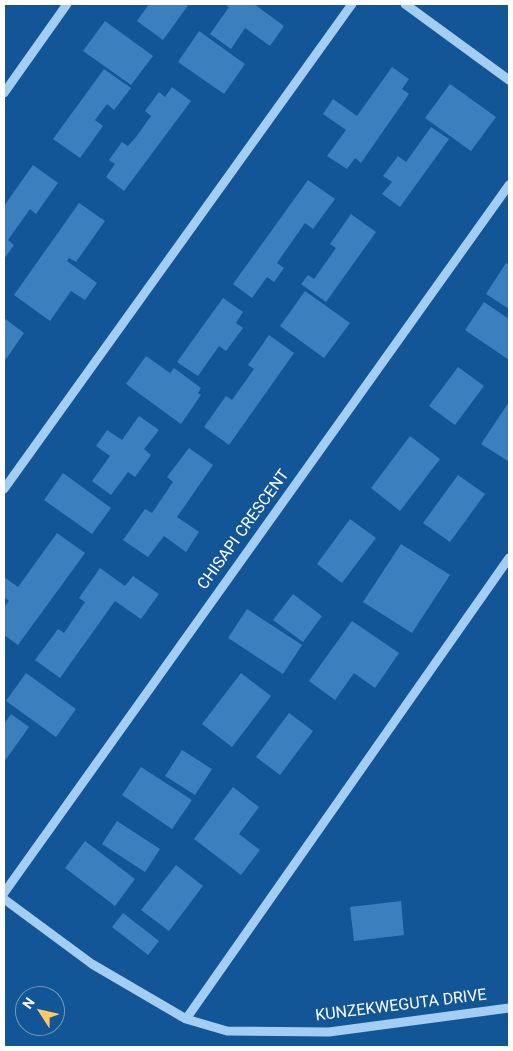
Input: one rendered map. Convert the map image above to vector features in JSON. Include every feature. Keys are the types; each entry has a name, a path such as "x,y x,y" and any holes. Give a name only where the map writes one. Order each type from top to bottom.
{"street":[{"path":"4,93 67,4"},
{"path":"4,489 352,4"},
{"path":"405,4 509,80"},
{"name":"CHISAPI CRESCENT","path":"4,893 509,185"},
{"path":"186,1019 509,558"},
{"name":"KUNZEKWEGUTA DRIVE","path":"4,899 92,964 186,1019 227,1031 329,1032 509,1008"}],"building":[{"path":"149,4 189,4 163,40 137,21"},
{"path":"224,4 254,4 284,26 270,46 245,28 231,49 210,34 229,7"},
{"path":"105,21 153,56 131,85 83,51"},
{"path":"199,31 245,64 224,94 178,62"},
{"path":"392,67 409,79 402,89 409,94 361,163 355,158 347,169 327,156 346,130 323,114 333,99 357,116"},
{"path":"104,69 131,88 114,110 107,104 95,120 103,126 80,158 53,139"},
{"path":"450,84 496,117 471,151 425,118"},
{"path":"172,87 191,101 124,191 106,177 115,164 109,160 122,142 128,146 136,137 151,116 145,111 159,92 165,97"},
{"path":"431,127 449,139 400,207 382,194 392,182 383,176 398,156 406,162"},
{"path":"33,165 58,183 36,214 30,209 8,240 14,245 4,259 4,206"},
{"path":"308,180 335,199 313,229 305,223 277,263 284,268 274,282 267,277 252,298 233,284"},
{"path":"79,203 105,221 76,262 69,258 67,261 97,283 85,300 71,291 50,321 14,295"},
{"path":"351,214 376,232 326,302 301,284 308,275 314,279 336,248 330,244"},
{"path":"506,263 509,265 509,309 486,294"},
{"path":"305,291 350,323 324,358 280,326"},
{"path":"223,298 243,312 236,323 243,328 226,351 219,346 198,376 177,362"},
{"path":"484,302 509,319 509,360 465,330"},
{"path":"4,318 24,333 4,362"},
{"path":"269,335 294,353 229,445 204,427 226,396 232,400 254,369 248,365"},
{"path":"146,356 170,373 174,368 201,388 198,393 201,395 181,424 126,384"},
{"path":"458,367 484,386 455,425 429,406"},
{"path":"509,402 509,459 508,461 481,444"},
{"path":"139,416 159,430 144,449 151,455 135,477 128,472 111,495 92,481 110,456 96,446 107,430 122,440"},
{"path":"410,436 440,459 400,511 371,488"},
{"path":"189,448 213,465 177,517 199,532 186,552 164,536 148,557 123,540 145,509 152,513 173,482 167,477"},
{"path":"63,473 111,508 92,534 44,500"},
{"path":"458,475 485,494 450,542 423,523"},
{"path":"350,519 376,538 342,583 317,564"},
{"path":"57,533 85,553 18,645 4,635 4,607 9,601 4,597 4,577 18,587"},
{"path":"401,544 450,575 412,633 363,602"},
{"path":"100,568 125,586 133,576 159,594 141,619 115,601 60,678 35,660 58,629 64,633 85,602 79,598"},
{"path":"293,594 322,616 303,642 273,620"},
{"path":"247,609 302,645 283,674 228,638"},
{"path":"352,621 399,653 375,688 354,673 335,700 309,681"},
{"path":"26,673 76,709 56,737 6,701"},
{"path":"241,673 271,696 232,747 202,724"},
{"path":"289,713 313,731 280,775 256,757"},
{"path":"11,714 29,727 4,762 4,724"},
{"path":"182,750 212,769 195,795 165,776"},
{"path":"141,767 192,800 172,829 122,795"},
{"path":"233,787 259,807 239,834 260,850 241,875 194,839"},
{"path":"117,821 160,849 145,872 102,844"},
{"path":"85,841 135,879 115,906 65,868"},
{"path":"176,865 203,886 169,931 141,910"},
{"path":"401,901 404,935 354,941 350,907"},
{"path":"123,913 159,941 148,955 112,927"}]}
